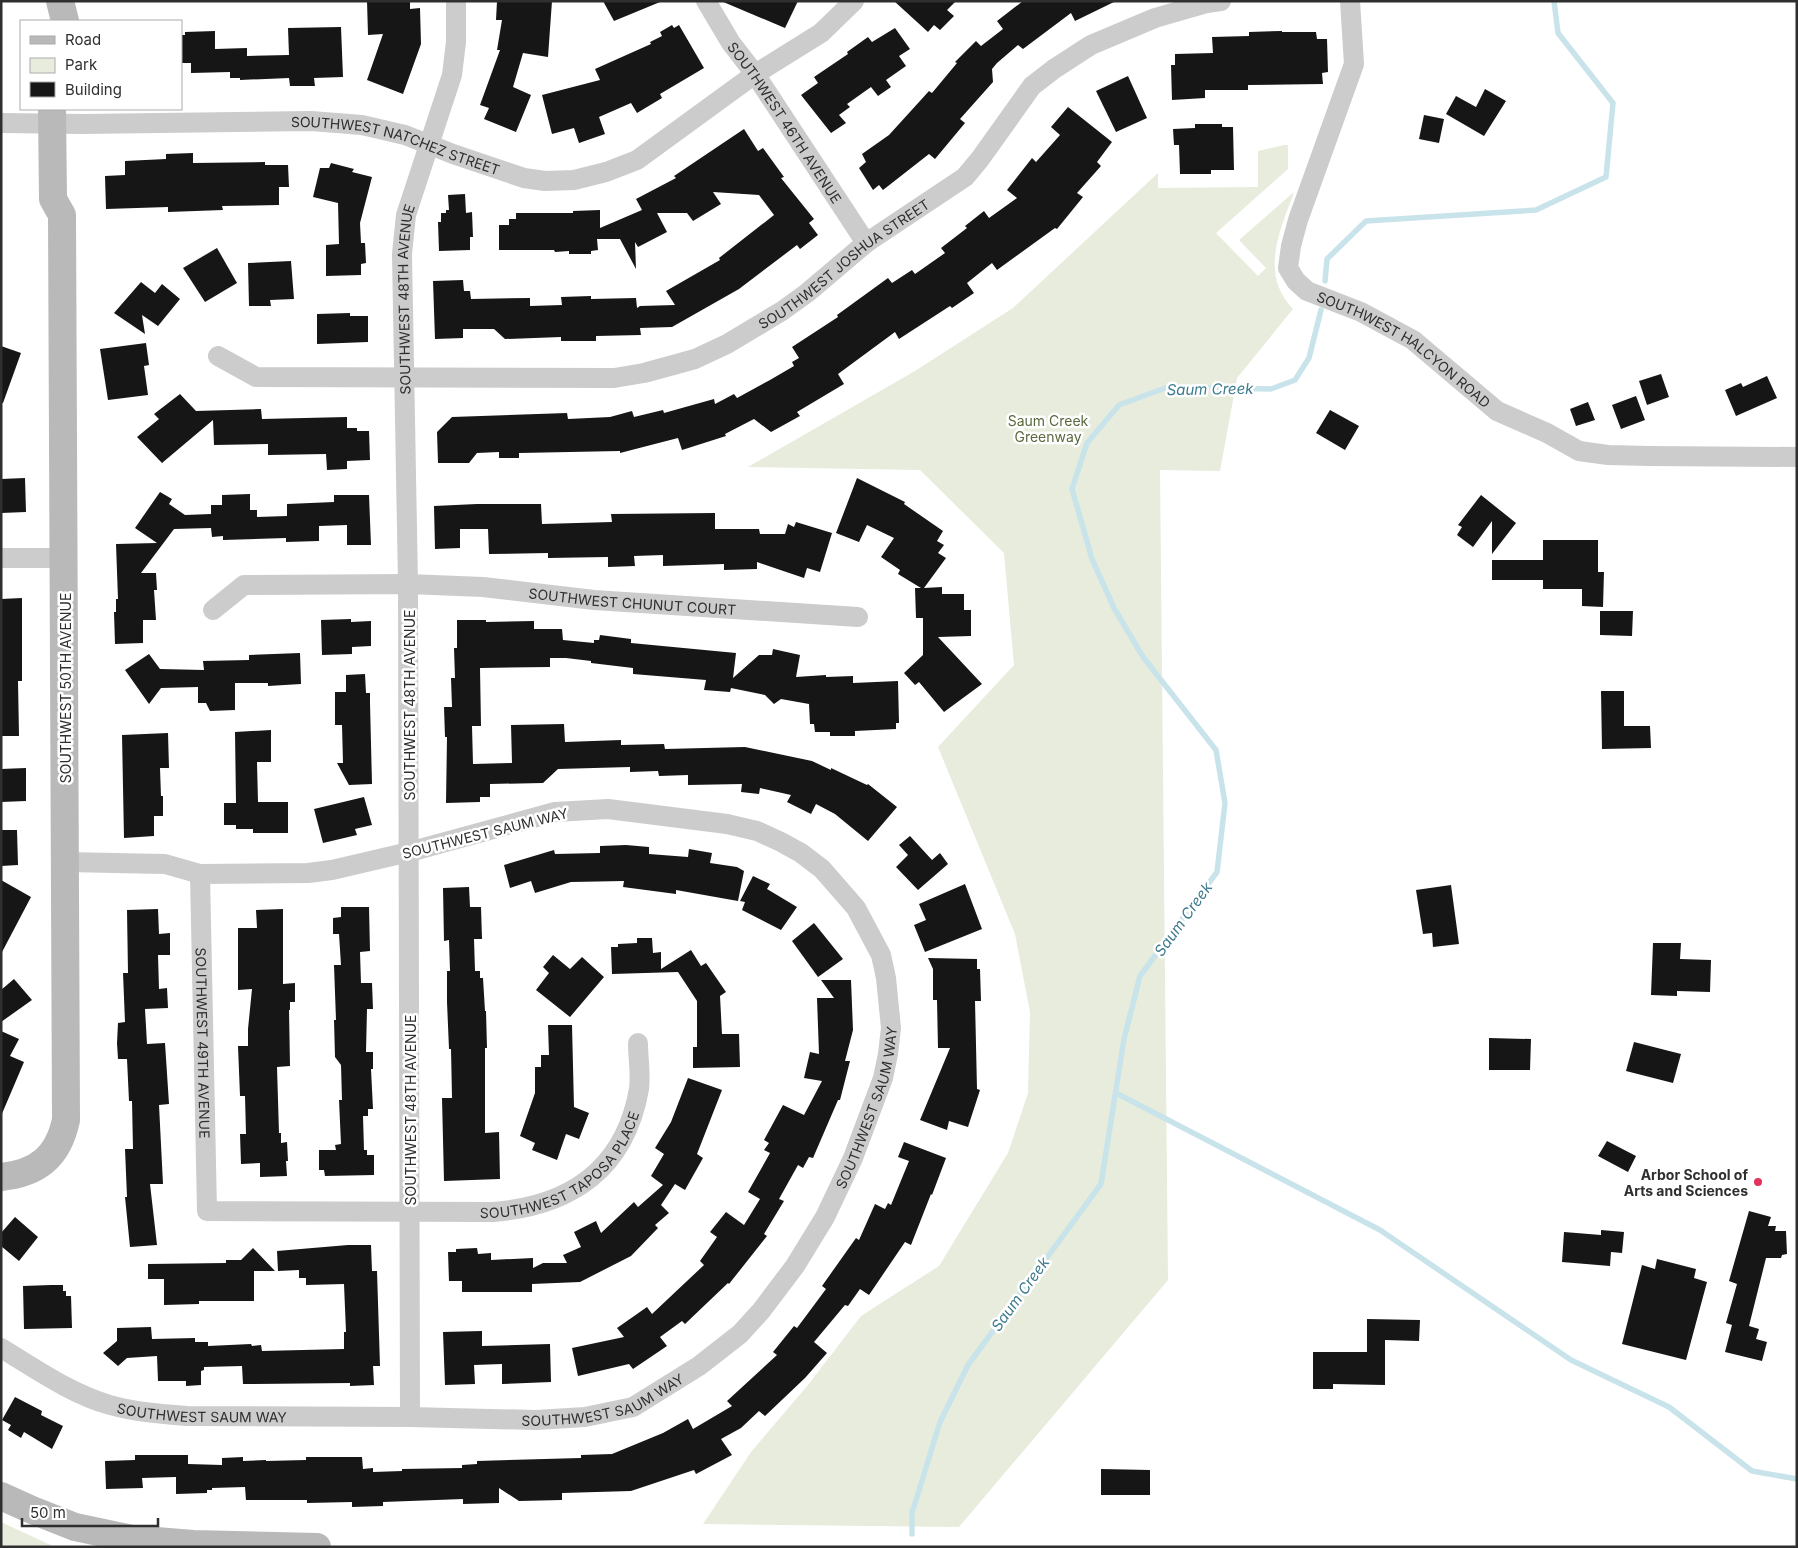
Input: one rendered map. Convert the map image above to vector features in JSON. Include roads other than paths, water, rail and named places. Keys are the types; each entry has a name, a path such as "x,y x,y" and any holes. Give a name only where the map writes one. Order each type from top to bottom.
{"street":[{"name":"SOUTHWEST 48TH AVENUE","path":"410,1417 408,584 402,254 406,215 452,75 456,42 456,1"},
{"name":"SOUTHWEST 46TH AVENUE","path":"706,1 866,243"},
{"name":"SOUTHWEST NATCHEZ STREET","path":"1,122 61,116 332,122 362,125 386,130 499,171 524,178 545,181 574,180 606,172 637,160 755,74 821,33 854,1"},
{"name":"SOUTHWEST JOSHUA STREET","path":"218,356 256,377 614,378 644,373 695,359 727,344 782,311 807,293 866,243 965,177 1032,86 1054,69 1091,45 1155,18 1207,3 1221,1"},
{"name":"SOUTHWEST HALCYON ROAD","path":"1350,1 1354,64 1298,220 1291,246 1288,268 1296,280 1307,290 1361,312 1413,340 1497,411 1547,433 1579,451 1649,456 1797,457"},
{"name":"SOUTHWEST 50TH AVENUE","path":"1,1177 25,1173 36,1168 50,1157 58,1145 66,1120 62,215 53,199 61,116"},
{"path":"1,558 65,558"},
{"name":"SOUTHWEST CHUNUT COURT","path":"213,610 244,585 408,584 483,587 594,600 858,617"},
{"name":"SOUTHWEST SAUM WAY","path":"1,1348 62,1385 108,1404 128,1410 155,1414 536,1420 585,1417 633,1406 699,1366 740,1334 762,1311 795,1266 825,1217 853,1158 883,1078 888,1054 891,1028 886,978 880,955 856,908 822,869 801,853 757,831 727,824 608,809 555,812 409,852 332,870 308,873 200,874 165,864 65,862"},
{"name":"SOUTHWEST 49TH AVENUE","path":"200,874 207,1211"},
{"name":"SOUTHWEST TAPOSA PLACE","path":"207,1211 410,1212 517,1210 539,1205 585,1184 604,1167 618,1149 632,1117 640,1088 638,1043"},
{"path":"1,1496 75,1527 132,1539 193,1544 316,1547"}],"waterway":[{"name":"Saum Creek","path":"1325,281 1327,259 1366,221 1536,210 1606,177 1613,103 1558,33 1554,1"},
{"name":"Saum Creek","path":"912,1534 912,1513 940,1422 968,1365 1101,1184 1124,1039 1140,976 1217,872 1225,803 1216,750 1143,657 1114,608 1092,559 1072,489 1087,443 1119,405 1168,387 1271,389 1295,380 1309,358 1321,310"},
{"path":"1116,1093 1380,1230 1571,1360 1669,1407 1752,1471 1797,1479"}],"place":[{"name":"Arbor School of Arts and Sciences","path":"1758,1182"}],"park label":[{"name":"Saum Creek Greenway","path":"1048,428"}]}
